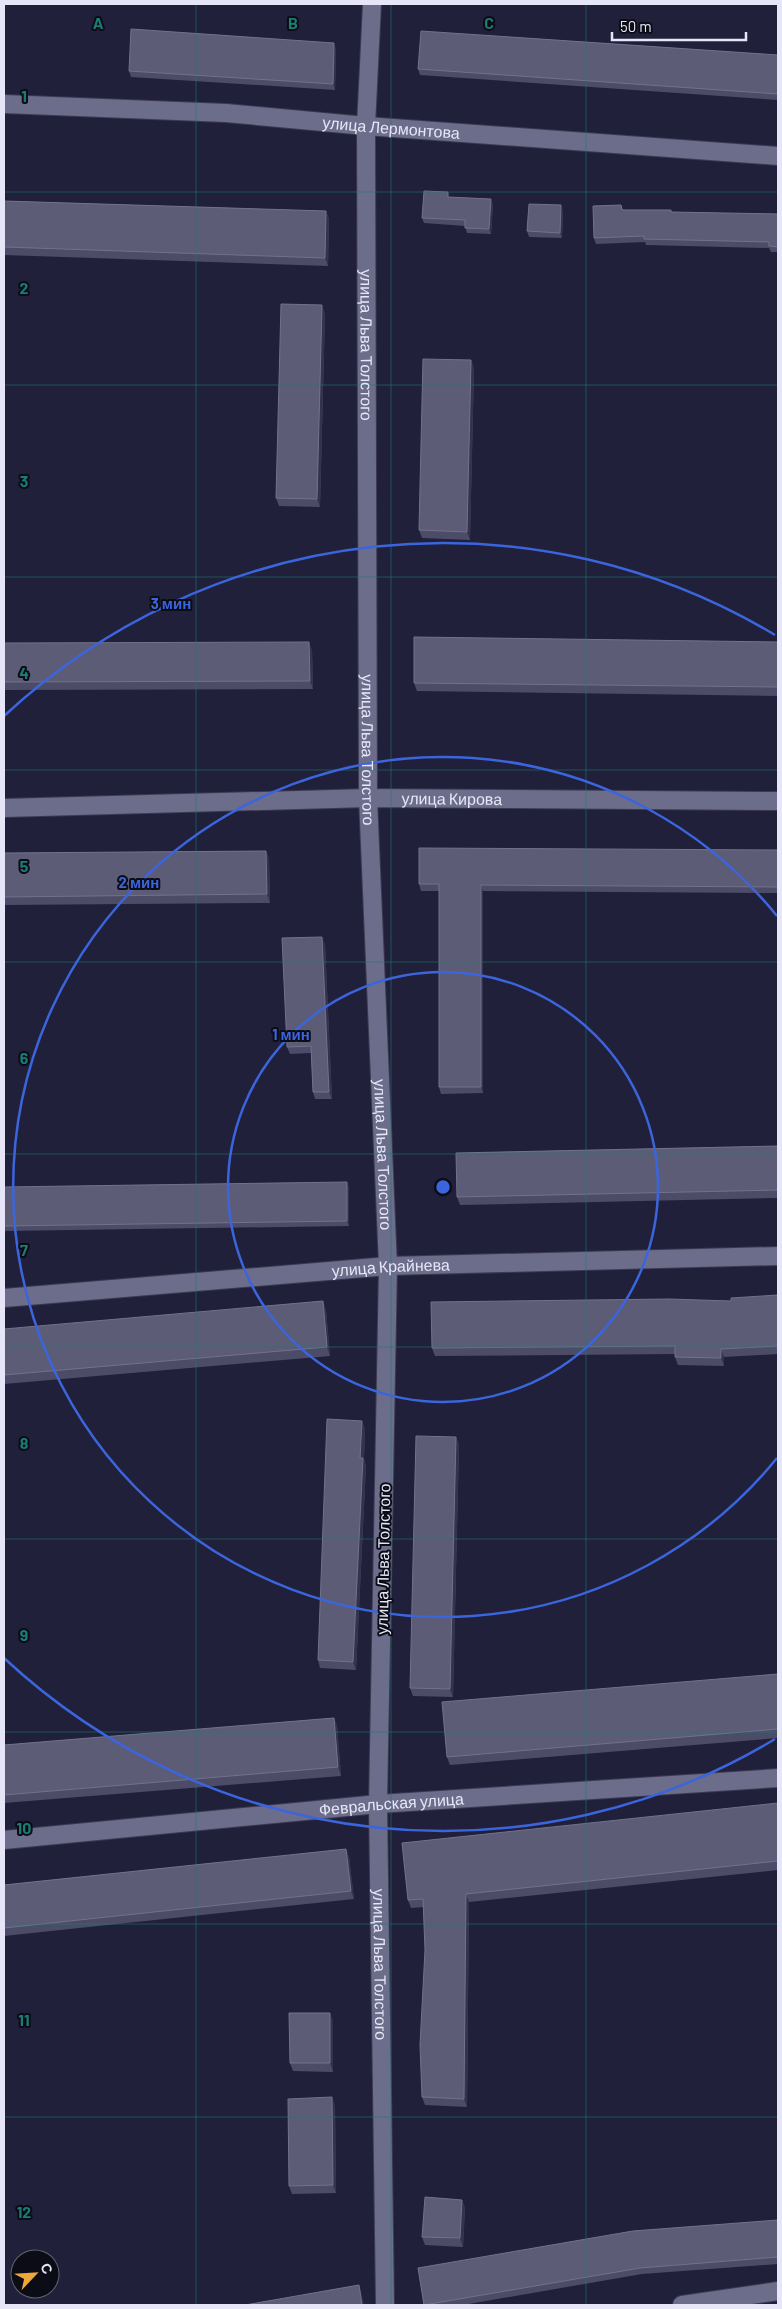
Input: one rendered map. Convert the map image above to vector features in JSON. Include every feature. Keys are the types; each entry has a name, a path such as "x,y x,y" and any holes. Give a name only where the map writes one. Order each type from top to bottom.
{"street":[{"name":"улица Льва Толстого","path":"372,4 366,126 368,798 388,1266 378,1804 385,2305"},
{"name":"улица Лермонтова","path":"4,104 226,113 366,126 778,156"},
{"name":"улица Кирова","path":"4,808 368,798 778,801"},
{"name":"улица Крайнева","path":"4,1298 388,1266 778,1256"},
{"name":"Февральская улица","path":"4,1840 378,1804 778,1778"},
{"path":"682,2305 778,2291"}],"building":[{"path":"131,29 334,43 333,84 129,71"},
{"path":"421,31 778,55 778,94 418,69"},
{"path":"424,191 448,192 448,197 491,199 489,229 465,228 465,220 422,218"},
{"path":"4,201 326,211 325,258 4,247"},
{"path":"529,204 561,205 560,233 527,231"},
{"path":"621,205 622,210 778,214 778,247 769,246 769,242 644,239 644,236 594,238 593,206"},
{"path":"281,304 322,305 317,499 276,498"},
{"path":"423,359 471,360 467,532 419,530"},
{"path":"414,637 778,642 778,687 414,683"},
{"path":"309,642 310,681 4,682 4,643"},
{"path":"419,848 778,850 778,887 481,885 481,1087 439,1087 439,884 419,884"},
{"path":"266,851 267,894 4,897 4,853"},
{"path":"322,937 329,1092 313,1092 311,1046 287,1047 282,938"},
{"path":"778,1146 778,1190 457,1197 456,1153"},
{"path":"347,1182 347,1221 4,1226 4,1187"},
{"path":"778,1295 778,1346 721,1349 721,1358 675,1357 675,1346 432,1348 431,1302 669,1299 731,1301 731,1298"},
{"path":"323,1301 327,1347 4,1375 4,1329"},
{"path":"327,1419 362,1421 360,1458 363,1458 353,1662 318,1660"},
{"path":"416,1436 456,1437 450,1689 410,1688"},
{"path":"778,1674 778,1729 447,1757 442,1702"},
{"path":"334,1718 338,1767 4,1795 4,1745"},
{"path":"778,1803 778,1861 466,1894 464,2099 422,2097 420,2045 425,1950 423,1899 408,1900 402,1843"},
{"path":"346,1849 351,1891 4,1928 4,1885"},
{"path":"289,2013 330,2013 330,2063 290,2063"},
{"path":"332,2097 333,2185 289,2186 288,2099"},
{"path":"425,2197 462,2200 460,2238 422,2237"},
{"path":"778,2220 778,2257 640,2268 424,2305 418,2268 633,2231"},
{"path":"359,2285 362,2305 245,2305"}]}
